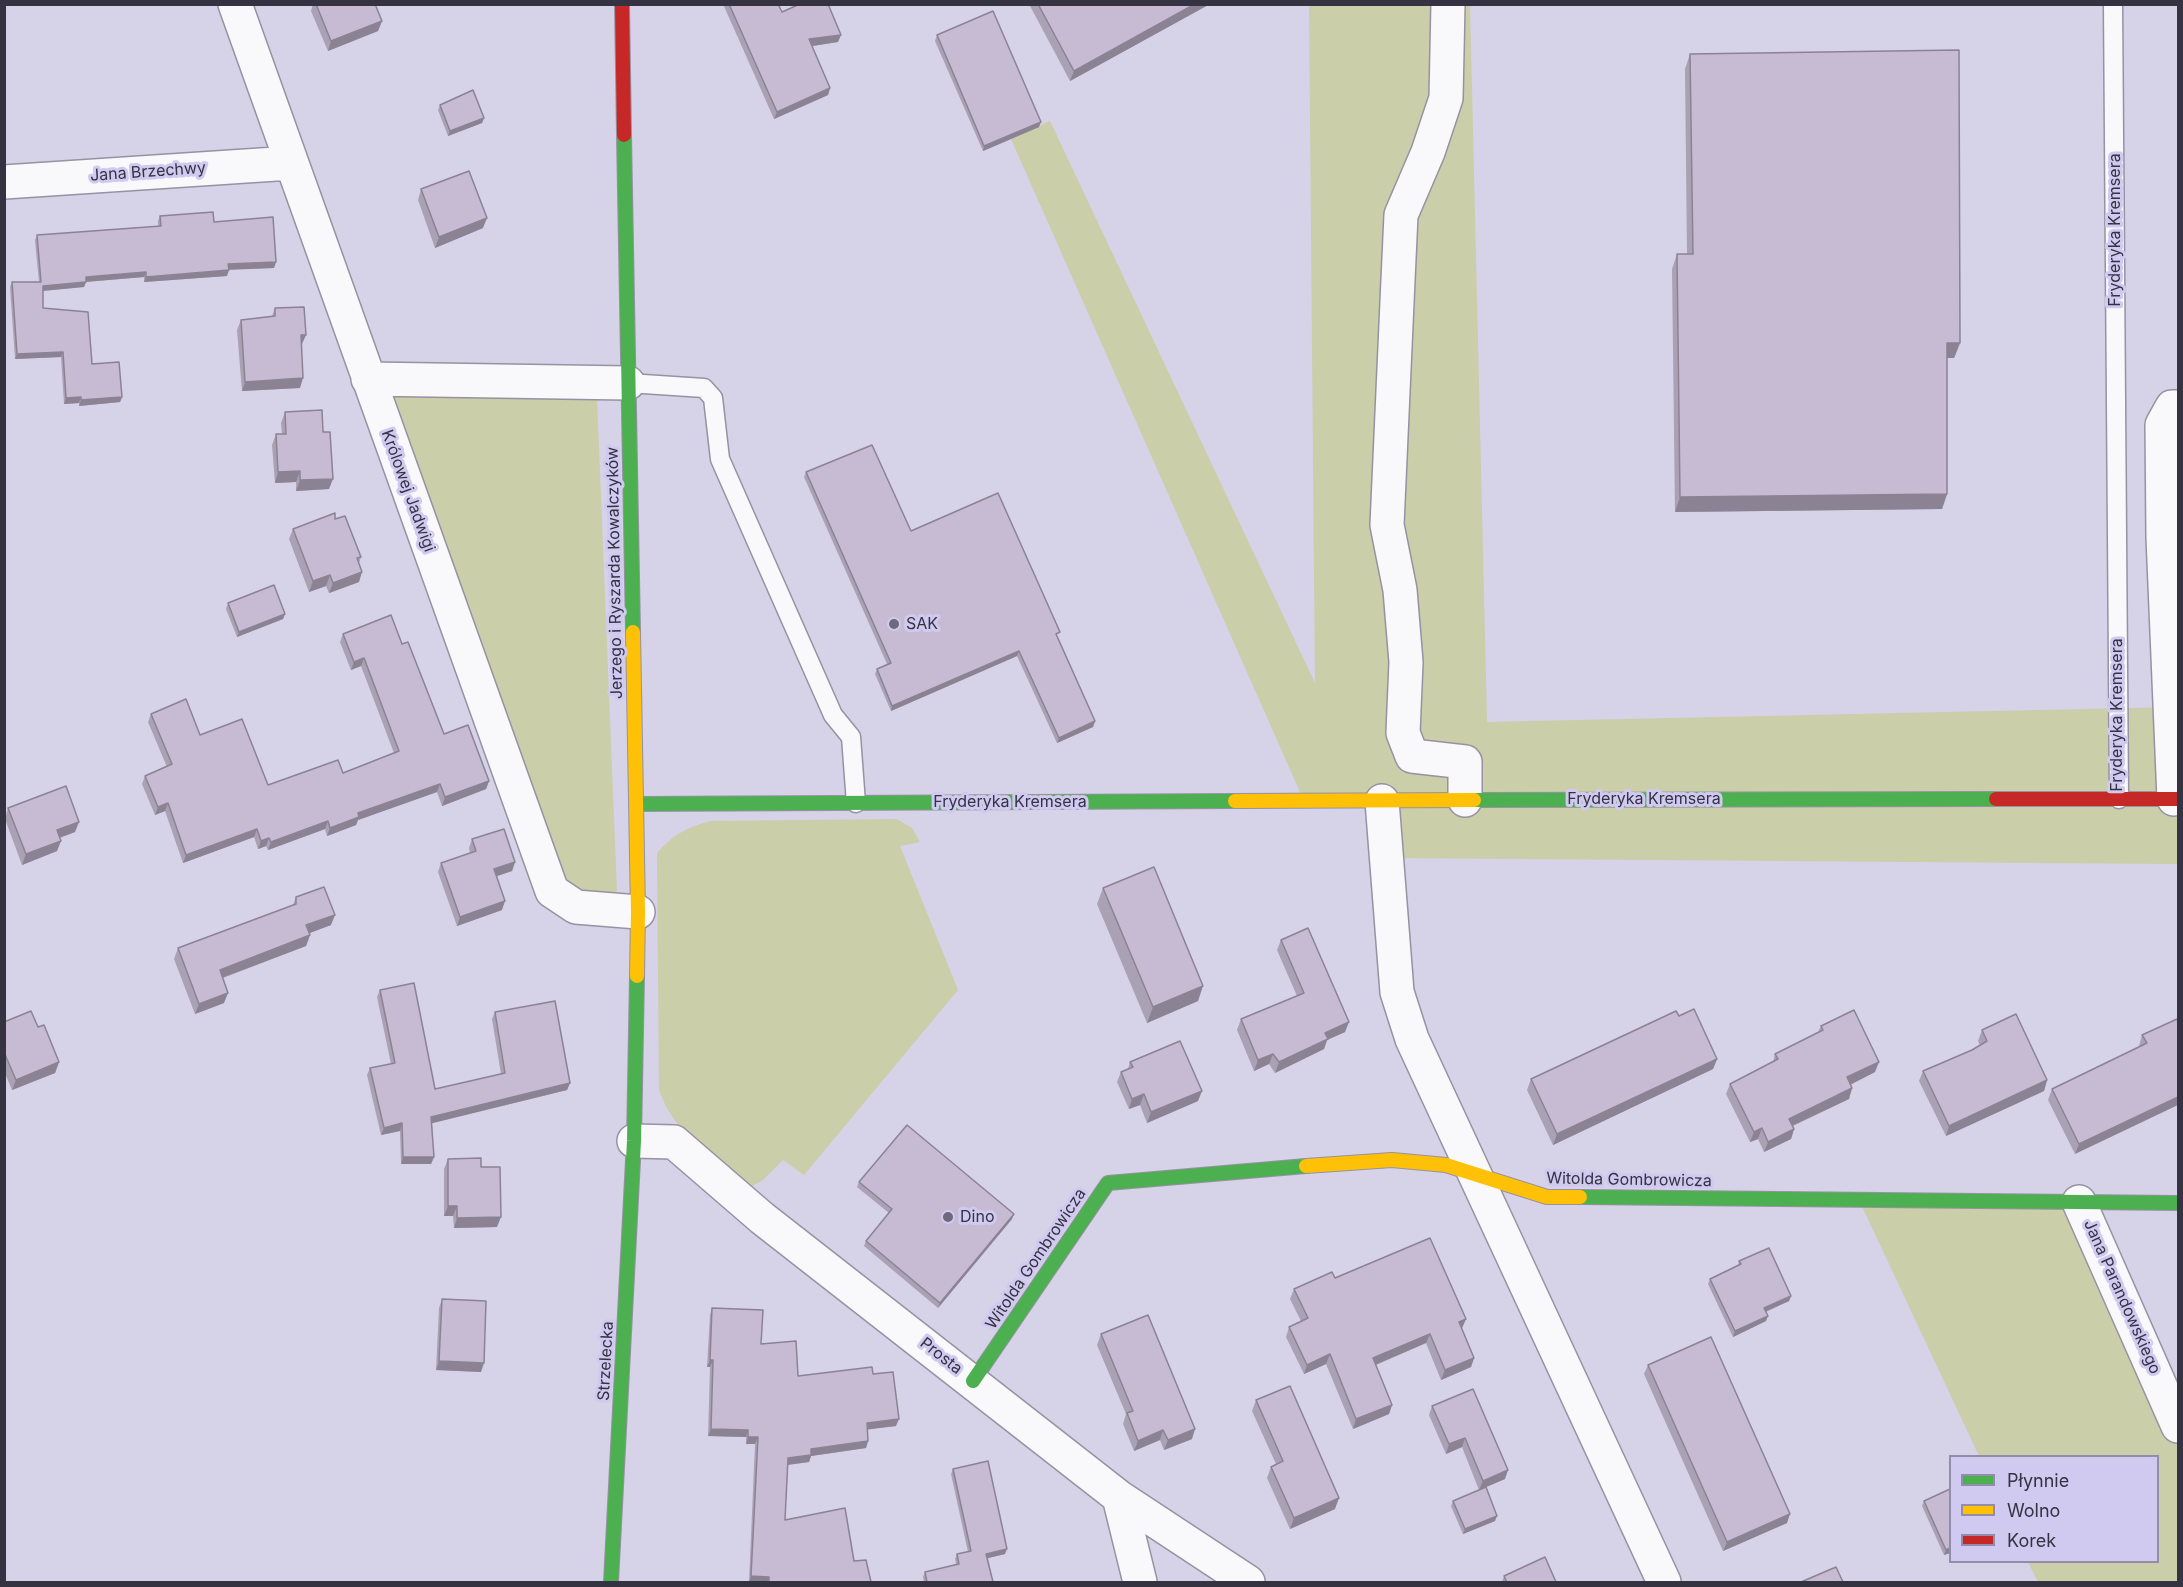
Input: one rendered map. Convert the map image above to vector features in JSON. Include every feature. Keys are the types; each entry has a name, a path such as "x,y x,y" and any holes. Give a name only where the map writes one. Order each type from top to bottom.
{"street":[{"name":"Królowej Jadwigi","path":"235,4 552,891 576,907 638,912"},
{"name":"Jerzego i Ryszarda Kowalczyków","path":"622,4 637,804 638,912 634,1141"},
{"path":"1448,4 1446,98 1428,152 1401,215 1387,525 1400,590 1406,662 1403,734 1412,756 1465,762 1465,800"},
{"name":"Jana Brzechwy","path":"4,182 291,163"},
{"path":"368,379 628,383"},
{"path":"2119,799 2176,799 2163,537 2162,425 2172,407 2178,407"},
{"name":"Fryderyka Kremsera","path":"637,804 2119,799"},
{"path":"1382,801 1397,992 1412,1039 1664,1582"},
{"name":"Prosta","path":"634,1141 674,1142 762,1218 1119,1497 1248,1582"},
{"name":"Strzelecka","path":"611,1582 634,1141"},
{"name":"Witolda Gombrowicza","path":"973,1381 1108,1184 1273,1168 1392,1160 1446,1165 1547,1197 2178,1203"},
{"name":"Jana Parandowskiego","path":"2079,1202 2178,1425"},
{"path":"1119,1497 1140,1582"}],"lane":[{"name":"Fryderyka Kremsera","path":"2113,4 2119,799"},
{"path":"628,383 704,388 713,398 720,459 834,715 851,737 856,803"}],"green space":[{"path":"1309,5 1470,5 1487,722 2178,707 2178,864 1387,858 1382,801 1304,801 1011,139 1050,121 1315,683"},
{"path":"368,379 597,399 617,892 576,907"},
{"path":"897,819 912,828 920,842 900,846 958,990 804,1175 783,1160 763,1180 750,1187 685,1133 666,1106 659,1090 657,853 681,832 710,821"},
{"path":"1859,1200 2079,1202 2178,1426 2178,1582 2038,1582 2028,1563 2159,1563 2159,1455 1979,1455"}],"building":[{"path":"316,4 375,4 382,21 331,41"},
{"path":"729,4 778,4 782,12 800,4 828,4 841,35 809,39 830,88 777,112"},
{"path":"1038,4 1195,4 1074,71"},
{"path":"993,11 1041,122 984,146 937,35"},
{"path":"1959,50 1960,343 1947,343 1947,494 1680,497 1677,254 1693,254 1690,54"},
{"path":"473,90 484,118 450,131 440,105"},
{"path":"469,171 487,218 439,237 421,189"},
{"path":"213,212 214,222 273,217 276,262 228,264 229,270 146,277 146,272 86,277 86,282 43,286 43,308 88,312 92,364 119,362 122,397 81,400 81,397 66,398 63,352 17,354 12,282 41,282 37,235 161,226 160,216"},
{"path":"304,307 306,335 301,335 303,378 245,382 241,320 275,316 275,308"},
{"path":"322,410 323,432 330,432 333,479 300,480 300,471 278,472 276,434 286,434 285,412"},
{"path":"872,445 911,531 998,493 1060,632 1056,634 1095,721 1059,738 1019,651 892,706 877,669 891,663 806,472"},
{"path":"335,513 335,519 345,516 361,557 357,558 362,572 333,583 330,575 313,581 293,529"},
{"path":"274,585 285,614 239,632 228,603"},
{"path":"391,615 402,644 408,642 444,734 468,725 489,781 445,797 440,784 358,813 359,817 330,828 328,821 271,842 269,838 261,841 257,829 186,855 168,803 158,807 145,776 172,764 151,714 186,699 200,735 242,719 268,785 338,760 343,773 399,751 364,658 354,662 343,634"},
{"path":"66,786 79,822 57,830 61,841 26,854 8,808"},
{"path":"504,829 515,862 494,869 505,901 460,917 441,863 476,851 472,839"},
{"path":"1154,867 1203,986 1153,1007 1103,888"},
{"path":"324,887 335,915 306,925 310,935 220,970 228,993 199,1004 178,948 296,904 296,897"},
{"path":"1308,928 1349,1022 1325,1033 1328,1039 1279,1062 1273,1054 1258,1060 1241,1019 1304,993 1281,940"},
{"path":"414,983 435,1089 505,1073 495,1012 555,1001 570,1083 431,1117 434,1157 403,1157 402,1123 384,1128 370,1068 395,1063 380,990"},
{"path":"1694,1009 1717,1059 1557,1134 1531,1079 1676,1011 1679,1016"},
{"path":"1854,1010 1879,1062 1847,1077 1852,1088 1789,1119 1794,1129 1768,1142 1762,1128 1754,1132 1730,1084 1778,1059 1775,1054 1823,1030 1821,1026"},
{"path":"31,1011 38,1027 44,1025 59,1062 16,1080 4,1052 4,1022"},
{"path":"2016,1014 2047,1080 1949,1126 1923,1071 1987,1041 1982,1030"},
{"path":"2177,1019 2178,1097 2079,1144 2052,1089 2147,1043 2142,1035"},
{"path":"1180,1041 1202,1091 1151,1112 1144,1094 1132,1099 1121,1072 1133,1067 1130,1062"},
{"name":"Dino","path":"907,1125 1014,1214 940,1303 866,1241 892,1209 859,1182"},
{"path":"481,1158 481,1167 500,1167 501,1217 457,1218 457,1206 448,1206 448,1159"},
{"path":"1430,1238 1466,1319 1459,1322 1474,1358 1445,1370 1430,1334 1373,1358 1392,1405 1356,1419 1330,1354 1307,1365 1289,1327 1308,1318 1294,1289 1332,1272 1335,1278"},
{"path":"1769,1248 1791,1296 1764,1308 1768,1316 1735,1331 1710,1279 1741,1264 1739,1261"},
{"path":"442,1299 486,1301 484,1363 439,1361"},
{"path":"712,1308 763,1310 761,1344 796,1341 798,1376 872,1367 873,1374 893,1372 899,1419 867,1423 868,1441 811,1449 811,1455 788,1458 785,1520 845,1508 854,1561 866,1560 871,1582 769,1582 769,1577 751,1576 758,1437 748,1437 748,1430 711,1429"},
{"path":"1148,1315 1195,1429 1168,1440 1163,1430 1138,1441 1127,1413 1133,1411 1101,1334"},
{"path":"1711,1337 1790,1514 1727,1542 1648,1365"},
{"path":"1290,1386 1339,1498 1294,1518 1271,1467 1283,1461 1256,1400"},
{"path":"1473,1389 1508,1470 1483,1481 1465,1438 1449,1444 1432,1406"},
{"path":"988,1461 1007,1549 986,1554 993,1582 927,1582 925,1572 959,1564 957,1554 971,1551 953,1469"},
{"path":"1486,1487 1497,1516 1465,1529 1453,1501"},
{"path":"1949,1489 1949,1548 1946,1550 1924,1501"},
{"path":"1545,1557 1556,1582 1507,1582 1504,1576"},
{"path":"1836,1567 1843,1582 1801,1582"}],"traffic: fast":[{"path":"624,135 633,632"},
{"path":"1474,800 1996,799"},
{"path":"637,804 1235,801"},
{"path":"611,1582 634,1141 637,976"},
{"path":"973,1381 1108,1183 1306,1166"},
{"path":"1580,1197 2178,1203"}],"traffic: slow":[{"path":"633,632 637,976"},
{"path":"1235,801 1474,800"},
{"path":"1306,1166 1392,1160 1446,1165 1547,1197 1580,1197"}],"traffic: jam":[{"path":"622,4 624,135"},
{"path":"1996,799 2178,799"}],"place":[{"name":"SAK","path":"894,624"},
{"name":"Dino","path":"948,1217"}]}
